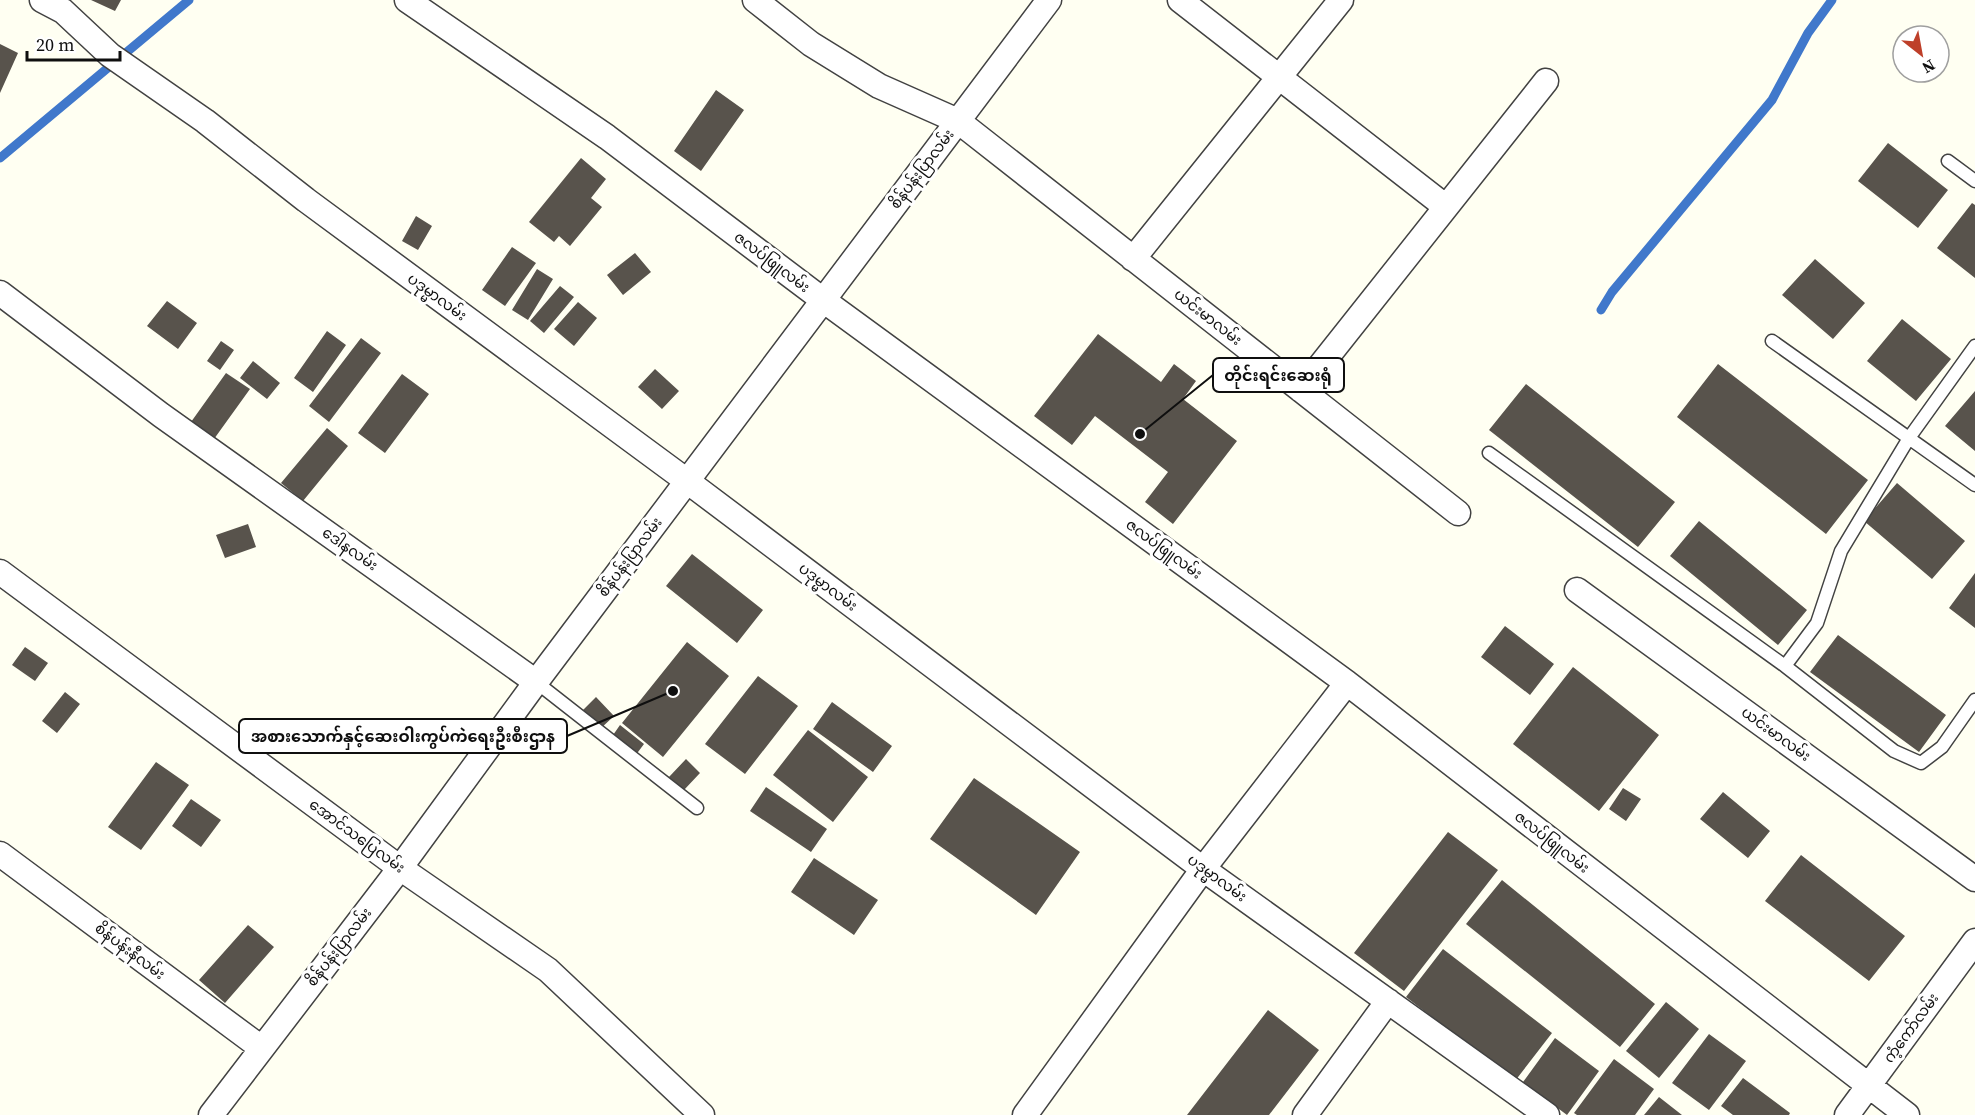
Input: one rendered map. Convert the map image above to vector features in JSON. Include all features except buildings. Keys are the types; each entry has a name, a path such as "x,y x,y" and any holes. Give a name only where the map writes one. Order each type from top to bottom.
{"street":[{"name":"ပဒုမ္မာလမ်း","path":"42,0 63,11 110,56 205,121 306,200 1203,869 1388,1001 1536,1112"},
{"name":"ဇလပ်ဖြူလမ်း","path":"407,0 607,137 823,300 1347,683 1907,1115"},
{"name":"ယင်းမာလမ်း","path":"754,0 812,44 879,86 958,121 1458,513"},
{"name":"စိန်ပန်းပြာလမ်း","path":"210,1115 260,1047 400,868 536,681 1049,0"},
{"path":"1180,0 1278,79 1446,207"},
{"path":"1133,259 1341,0"},
{"path":"1301,390 1546,81"},
{"name":"ဒေါနလမ်း","path":"0,293 161,415 536,681"},
{"name":"အောင်သပြေလမ်း","path":"0,572 400,868 548,970 702,1115"},
{"name":"ယင်းမာလမ်း","path":"1577,590 1975,879"},
{"path":"1025,1115 1203,869 1347,683"},
{"name":"စိန်ပန်းနီလမ်း","path":"0,854 260,1047"},
{"name":"ကံ့ကော်လမ်း","path":"1847,1115 1975,941"},
{"path":"1305,1115 1388,1001"}],"lane":[{"path":"1948,161 1975,180"},
{"path":"1772,341 1975,485"},
{"path":"1785,666 1817,623 1841,551 1909,438 1975,346"},
{"path":"1489,453 1785,666 1894,751 1921,763 1942,747 1975,700"},
{"name":"ဒေါနလမ်း","path":"536,681 697,808"}],"waterway":[{"path":"0,158 189,0"},
{"path":"1601,310 1612,292 1772,100 1808,33 1832,0"}],"place":[{"name":"တိုင်းရင်းဆေးရုံ","path":"1140,434"},
{"name":"အစားသောက်နှင့်ဆေးဝါးကွပ်ကဲရေးဦးစီးဌာန","path":"673,691"}]}
